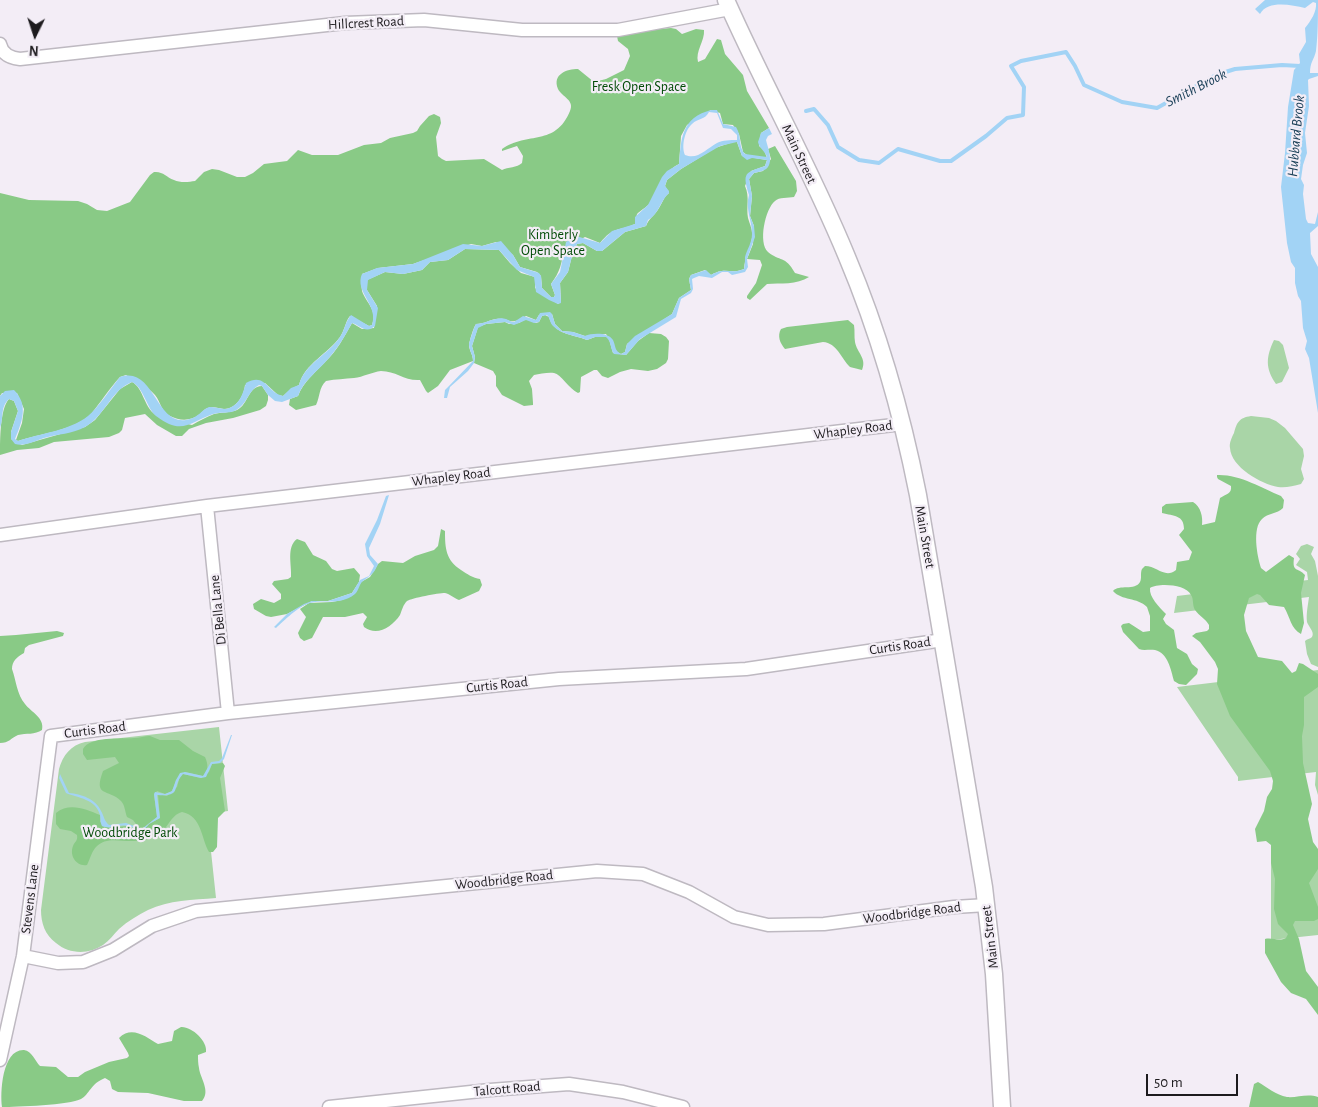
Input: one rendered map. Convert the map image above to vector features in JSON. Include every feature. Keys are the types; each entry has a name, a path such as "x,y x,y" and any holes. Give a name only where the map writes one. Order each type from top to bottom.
{"main road":[{"name":"Main Street","path":"728,4 847,256 878,341 902,424 918,495 987,905 997,1009 1002,1107"}],"street":[{"name":"Hillcrest Road","path":"2,48 8,56 20,59 345,23 424,20 522,30 618,30 728,4"},
{"name":"Whapley Road","path":"0,535 207,506 902,424"},
{"name":"Di Bella Lane","path":"207,506 228,713"},
{"name":"Curtis Road","path":"51,736 228,713 559,679 746,669 943,640"},
{"name":"Stevens Lane","path":"0,1060 23,956 51,736"},
{"name":"Woodbridge Road","path":"23,956 58,962 83,962 113,950 152,926 196,911 597,871 643,874 689,892 734,917 768,925 824,924 954,907 987,905"},
{"name":"Talcott Road","path":"329,1107 490,1090 569,1084 624,1092 683,1107"}],"green space":[{"name":"Kimberly Open Space","path":"676,29 682,34 696,29 704,30 697,58 698,62 705,59 717,39 721,40 725,54 743,75 747,91 769,128 761,133 759,146 764,150 767,158 747,155 743,152 739,134 733,125 723,124 720,113 711,110 687,125 681,136 679,164 663,177 650,203 637,214 635,224 612,232 600,243 585,237 564,248 560,267 551,284 554,297 551,297 542,288 541,276 537,272 520,267 513,255 496,242 482,246 471,244 413,264 378,268 362,274 362,291 374,315 372,325 369,326 350,316 342,334 335,343 311,365 302,377 299,385 283,396 278,395 265,383 245,385 241,397 232,407 224,409 210,407 196,417 181,419 167,414 152,392 126,375 120,377 91,414 76,424 57,431 16,440 22,423 24,409 17,393 2,393 0,396 0,193 29,200 78,201 97,210 107,211 130,202 154,172 160,172 182,182 195,181 204,172 212,169 237,177 245,177 264,164 287,161 298,150 312,155 338,155 364,145 381,143 390,138 413,133 417,131 429,116 434,114 440,117 441,123 436,137 438,156 442,159 446,161 484,159 502,170 515,167 522,163 523,156 517,146 502,151 502,149 557,130 570,111 571,104 558,89 557,80 562,73 578,69 594,82 606,79 624,70 630,56 628,49 618,41 617,36 636,31"},
{"path":"737,142 742,156 767,160 765,166 751,171 745,186 748,218 752,235 744,269 739,271 721,271 711,275 705,270 691,275 689,279 691,290 679,298 672,314 627,344 625,352 621,354 617,352 606,334 585,336 562,331 555,324 552,314 539,315 536,320 526,316 516,321 496,319 476,324 469,345 473,361 450,370 438,386 428,393 420,380 381,371 357,377 326,381 322,386 316,405 296,410 289,405 290,399 298,396 306,382 340,344 352,323 362,329 374,328 377,306 367,290 367,280 385,272 403,274 422,270 430,262 448,260 465,249 499,250 521,273 535,277 535,288 558,304 561,302 560,283 568,272 577,244 583,243 597,251 602,251 625,232 646,226 669,193 665,186 667,180 715,148"},
{"path":"775,146 796,181 797,191 794,197 779,199 771,205 764,226 763,241 768,252 788,264 795,273 809,277 794,282 767,284 750,300 747,296 756,283 762,265 760,260 747,259 753,244 754,226 750,216 752,196 749,179 754,173 763,171 771,159 768,149"},
{"path":"545,315 549,317 555,327 565,333 587,340 595,337 607,337 613,353 626,355 638,341 649,333 661,334 669,341 668,359 666,363 657,369 648,371 631,369 608,378 594,370 581,377 580,392 578,393 557,374 534,375 529,381 532,389 533,405 524,406 502,395 496,386 496,376 493,371 474,363 475,357 472,346 478,327 505,322 509,324 519,323 526,319 536,323"},
{"path":"848,320 854,325 856,346 863,359 862,370 850,367 835,348 828,343 823,342 785,349 780,339 781,329 787,327"},
{"path":"1274,340 1279,341 1283,345 1289,368 1282,382 1276,384 1268,368 1269,352"},
{"path":"132,382 139,389 153,413 166,419 192,425 214,414 237,410 244,404 253,389 257,387 262,386 268,395 268,400 266,406 260,410 206,423 189,429 182,436 176,436 157,425 145,414 125,418 122,430 109,437 54,442 39,448 17,450 0,455 2,417 9,399 14,401 18,411 11,432 11,439 22,445 85,427 95,420 120,389"},
{"path":"1251,416 1269,418 1276,421 1285,428 1303,449 1304,456 1301,469 1304,479 1301,484 1290,487 1271,485 1248,474 1236,462 1230,448 1231,440 1239,421"},
{"path":"1217,475 1242,479 1281,496 1284,500 1283,508 1264,517 1257,529 1257,550 1261,568 1266,572 1289,555 1294,558 1295,568 1305,575 1301,593 1304,623 1301,634 1293,626 1284,607 1269,605 1257,594 1249,598 1244,615 1246,631 1258,657 1282,661 1292,673 1296,671 1299,663 1318,674 1318,687 1304,697 1302,736 1303,763 1312,804 1308,819 1313,842 1318,849 1318,869 1309,883 1318,907 1318,919 1314,921 1295,921 1293,925 1299,939 1306,971 1318,987 1318,1015 1306,999 1291,993 1281,982 1265,953 1265,939 1281,940 1286,938 1288,934 1278,924 1274,909 1275,879 1271,863 1271,845 1266,841 1257,842 1255,829 1264,811 1273,781 1270,771 1230,716 1217,684 1218,669 1215,662 1200,642 1192,636 1196,633 1207,631 1209,625 1195,610 1192,597 1188,591 1172,586 1159,585 1150,588 1153,598 1166,614 1163,619 1174,630 1177,648 1187,654 1192,664 1198,669 1197,674 1186,685 1179,684 1174,681 1168,662 1163,655 1155,650 1139,649 1123,632 1121,626 1129,623 1143,632 1150,631 1150,616 1147,607 1113,591 1119,588 1138,585 1141,580 1142,569 1145,566 1168,573 1176,570 1177,562 1189,560 1192,552 1179,535 1184,529 1184,524 1178,517 1162,513 1162,507 1166,504 1193,502 1201,512 1202,525 1215,522 1220,498 1231,491 1231,486 1218,479"},
{"path":"441,529 445,531 445,543 449,558 461,570 472,577 480,579 482,585 479,591 459,600 445,593 407,601 400,615 393,623 379,631 369,630 364,627 363,624 367,617 363,613 345,617 323,617 312,638 304,641 300,638 298,633 306,617 300,609 309,603 342,600 354,594 361,582 370,577 382,561 403,563 415,556 434,550 438,546"},
{"path":"297,539 305,542 313,555 326,561 332,569 337,571 354,568 360,575 359,582 352,593 328,601 312,601 287,614 266,616 254,609 253,604 261,599 274,603 281,599 281,594 272,584 274,581 291,577 291,551"},
{"path":"1307,544 1314,547 1311,554 1315,561 1318,576 1318,667 1311,664 1305,641 1313,635 1307,622 1309,597 1174,613 1177,596 1308,580 1307,572 1296,565 1300,559 1296,554 1301,546"},
{"path":"57,631 64,633 63,636 29,645 12,666 20,696 40,719 42,730 18,735 0,743 0,636"},
{"path":"1318,670 1318,795 1315,785 1316,772 1238,781 1238,777 1177,687"},
{"name":"Woodbridge Park","path":"219,727 228,811 207,814 216,898 173,902 148,910 126,923 103,945 85,952 61,947 49,936 44,928 41,910 59,769 65,755 72,748 85,742"},
{"path":"150,736 160,740 179,740 193,751 205,757 207,767 203,776 185,772 176,780 171,792 165,794 157,791 154,795 157,817 142,829 127,817 121,801 101,789 100,780 103,771 119,763 115,757 87,760 83,754 83,749 92,742 99,740"},
{"path":"223,763 225,766 220,778 225,811 218,818 217,847 213,852 209,852 194,818 182,812 175,816 161,833 146,840 109,841 100,844 93,851 87,865 83,865 77,863 72,853 77,835 71,831 60,829 56,824 56,813 72,807 100,815 100,822 110,828 127,826 143,831 149,824 160,818 158,794 167,796 177,787 180,776 183,774 201,778 209,772 212,764"},
{"path":"1318,858 1318,935 1271,940 1271,863"},
{"path":"185,1027 198,1035 206,1048 206,1052 198,1055 198,1063 205,1089 202,1101 184,1101 148,1093 118,1092 112,1089 110,1081 105,1078 96,1083 84,1097 75,1101 2,1107 4,1073 11,1057 17,1052 27,1051 40,1066 56,1067 68,1077 78,1077 109,1062 127,1058 129,1056 128,1053 119,1038 124,1034 134,1032 158,1044 172,1041 174,1031"},
{"path":"1258,1082 1275,1093 1287,1097 1310,1095 1318,1097 1318,1107 1249,1107 1254,1084"}],"water":[{"name":"Hubbard Brook","path":"1265,0 1318,0 1316,51 1310,73 1318,73 1318,76 1308,80 1309,106 1305,133 1307,153 1301,179 1304,185 1303,194 1308,223 1315,224 1318,212 1318,226 1310,233 1311,254 1318,267 1318,413 1309,358 1305,349 1307,341 1303,328 1301,301 1295,283 1295,268 1291,262 1287,243 1281,187 1288,107 1294,70 1300,63 1299,54 1306,42 1305,28 1313,16 1316,3 1313,2 1305,8 1274,5 1268,7 1260,14 1255,9"},
{"path":"711,110 717,110 723,124 736,127 741,148 745,154 767,157 758,142 761,133 769,128 772,134 766,140 770,157 769,166 762,171 754,173 749,179 752,196 750,216 754,226 755,237 747,259 748,267 745,272 732,275 728,272 722,272 712,278 699,276 692,279 693,289 691,293 681,299 676,317 640,339 626,355 614,354 606,337 595,337 587,340 560,331 553,326 547,315 542,316 539,322 534,323 526,320 514,325 505,322 486,324 478,328 472,346 475,357 474,363 450,387 447,398 444,398 445,390 473,361 469,344 476,324 502,318 514,322 523,316 536,320 540,313 550,312 555,324 562,331 585,336 604,334 611,337 616,349 621,354 625,352 627,344 635,336 672,314 679,298 691,290 689,279 691,275 706,270 711,275 721,271 739,271 744,269 745,257 752,234 748,205 749,195 746,178 749,172 765,166 767,160 752,158 747,160 742,156 737,142 720,146 681,169 667,180 665,186 669,193 655,214 648,220 646,226 625,232 602,251 597,251 583,243 577,244 568,272 560,283 561,303 558,304 536,292 534,277 517,270 499,250 465,249 448,260 430,262 422,270 403,274 385,272 368,280 367,290 378,308 375,326 364,329 352,323 335,351 307,381 298,396 282,402 275,401 259,385 236,410 213,414 186,426 179,426 165,422 156,416 142,393 132,382 113,397 92,422 75,431 26,444 15,444 11,439 11,432 18,411 14,401 9,399 3,409 0,428 0,396 5,391 14,390 19,396 23,408 22,420 15,439 18,441 64,428 88,416 120,377 132,376 141,380 169,415 178,420 193,418 209,407 226,409 235,405 244,391 246,383 253,380 262,381 273,391 283,396 291,388 299,385 302,377 311,365 335,343 342,334 351,315 369,326 372,325 372,311 361,287 362,274 377,268 413,264 463,244 482,246 501,241 520,267 539,273 542,288 551,297 554,297 551,284 560,272 566,242 576,236 600,243 612,231 635,224 635,217 648,205 662,177 667,171 679,164 684,131 694,118","holes":["709,112 717,113 723,128 731,129 737,135 737,140 719,142 698,155 685,155 684,143 690,127"]},
{"path":"389,495 380,524 369,548 370,555 378,564 372,574 362,582 355,594 344,600 315,602 305,605 276,628 274,627 287,614 304,604 312,601 328,601 352,593 360,580 369,576 374,566 367,556 365,544 386,496"},
{"path":"231,735 224,759 220,763 212,764 206,777 201,778 183,774 173,793 165,795 157,795 160,818 149,824 143,831 129,826 102,826 100,815 95,806 91,802 66,793 59,778 60,774 69,793 83,796 96,803 109,825 126,823 142,829 157,817 155,792 165,794 172,791 180,773 185,772 203,776 211,762 219,761 222,758"}],"waterway":[{"name":"Smith Brook","path":"806,111 814,109 828,125 838,147 859,160 879,163 898,149 940,161 951,161 1007,118 1023,115 1024,87 1011,66 1021,61 1066,52 1084,85 1122,102 1157,108 1216,75 1235,69 1282,65 1300,66"}],"park label":[{"name":"Fresk Open Space","path":"639,87"}]}
